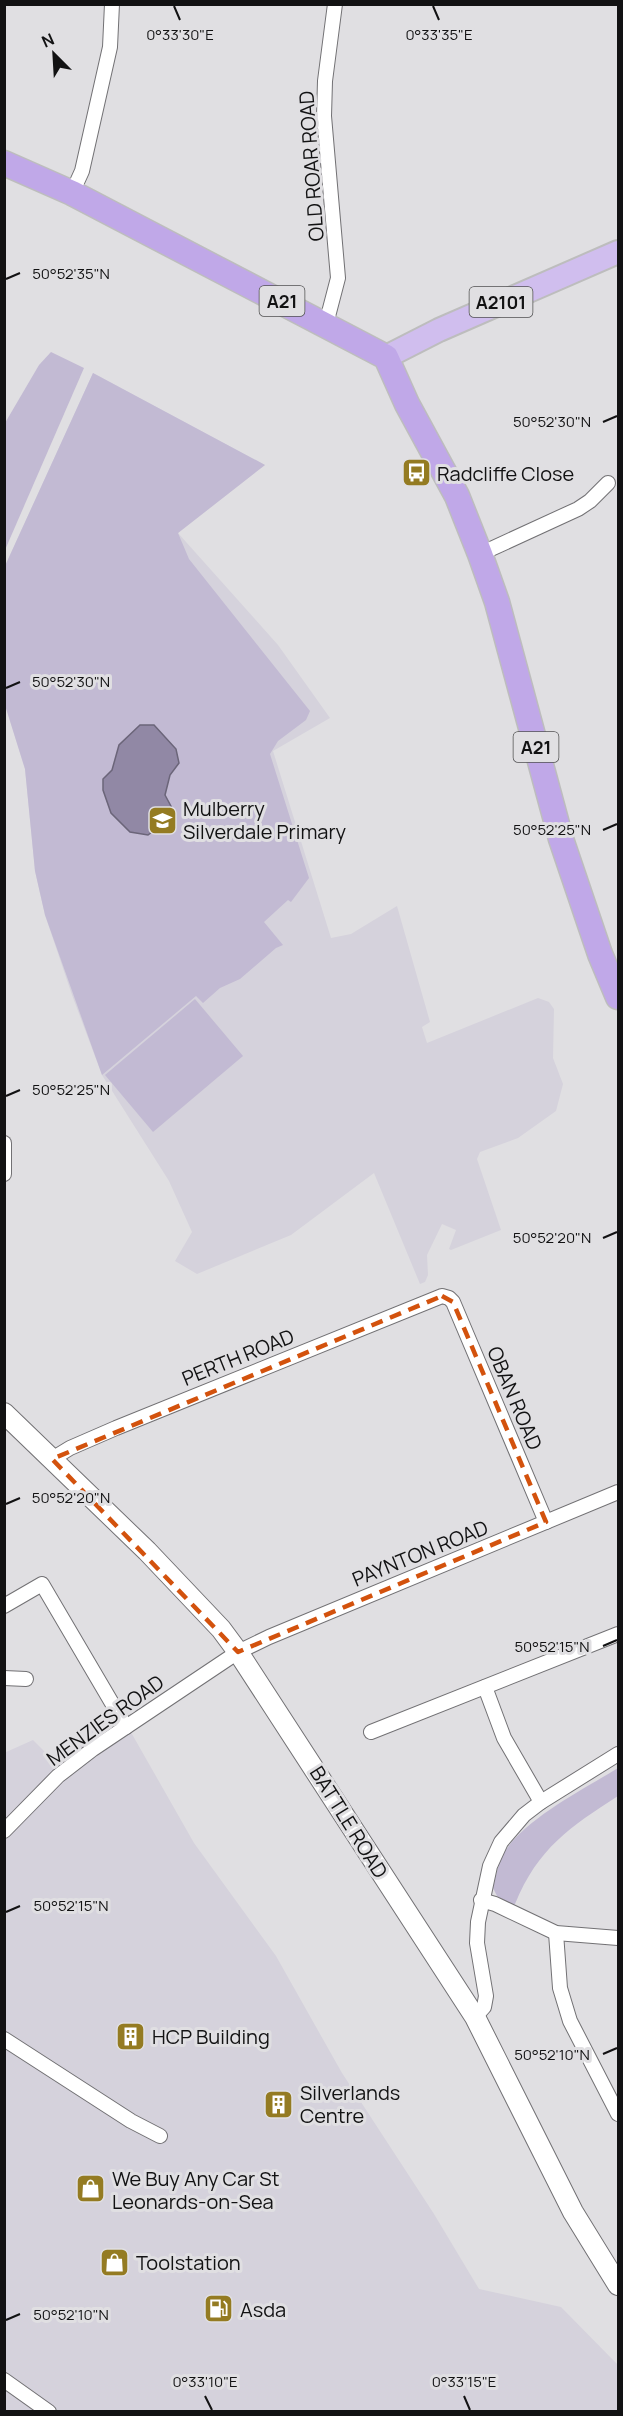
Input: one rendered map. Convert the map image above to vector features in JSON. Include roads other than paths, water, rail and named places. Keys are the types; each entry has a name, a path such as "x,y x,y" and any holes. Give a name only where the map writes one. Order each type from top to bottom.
{"highway":[{"name":"A21","path":"4,164 72,193 386,357 407,404 456,496 480,554 509,644 561,839 600,954 618,997"}],"main road":[{"name":"A2101","path":"386,357 439,330 618,252"},
{"name":"BATTLE ROAD","path":"4,1413 147,1551 221,1629 238,1652 475,2017 573,2212 618,2285"}],"street":[{"path":"72,193 82,171 110,47 112,4"},
{"name":"OLD ROAR ROAD","path":"326,324 338,278 324,116 325,81 336,4"},
{"path":"480,554 578,509 590,501 608,483"},
{"path":"4,1143 4,1174"},
{"name":"PERTH ROAD","path":"52,1459 70,1448 116,1428 442,1296"},
{"name":"OBAN ROAD","path":"442,1296 453,1302 546,1522"},
{"name":"PAYNTON ROAD","path":"238,1652 618,1492"},
{"path":"4,1606 42,1584 126,1727"},
{"path":"371,1732 618,1634"},
{"name":"MENZIES ROAD","path":"4,1831 58,1776 238,1652"},
{"path":"4,1678 26,1679"},
{"path":"485,1687 504,1738 541,1802"},
{"path":"475,2017 484,2007 486,1996 477,1943 481,1900 490,1866 501,1842 524,1815 541,1802 618,1754"},
{"path":"481,1900 495,1904 556,1933 618,1938"},
{"path":"556,1933 560,1988 570,2021 618,2114"},
{"path":"4,2039 131,2121 160,2136"},
{"path":"4,2380 32,2406 50,2412"}],"place":[{"name":"Radcliffe Close","path":"416,473"},
{"name":"Mulberry Silverdale Primary","path":"162,820"},
{"name":"HCP Building","path":"131,2036"},
{"name":"Silverlands Centre","path":"279,2104"},
{"name":"We Buy Any Car St Leonards-on-Sea","path":"91,2189"},
{"name":"Toolstation","path":"115,2262"},
{"name":"Asda","path":"219,2309"}]}
